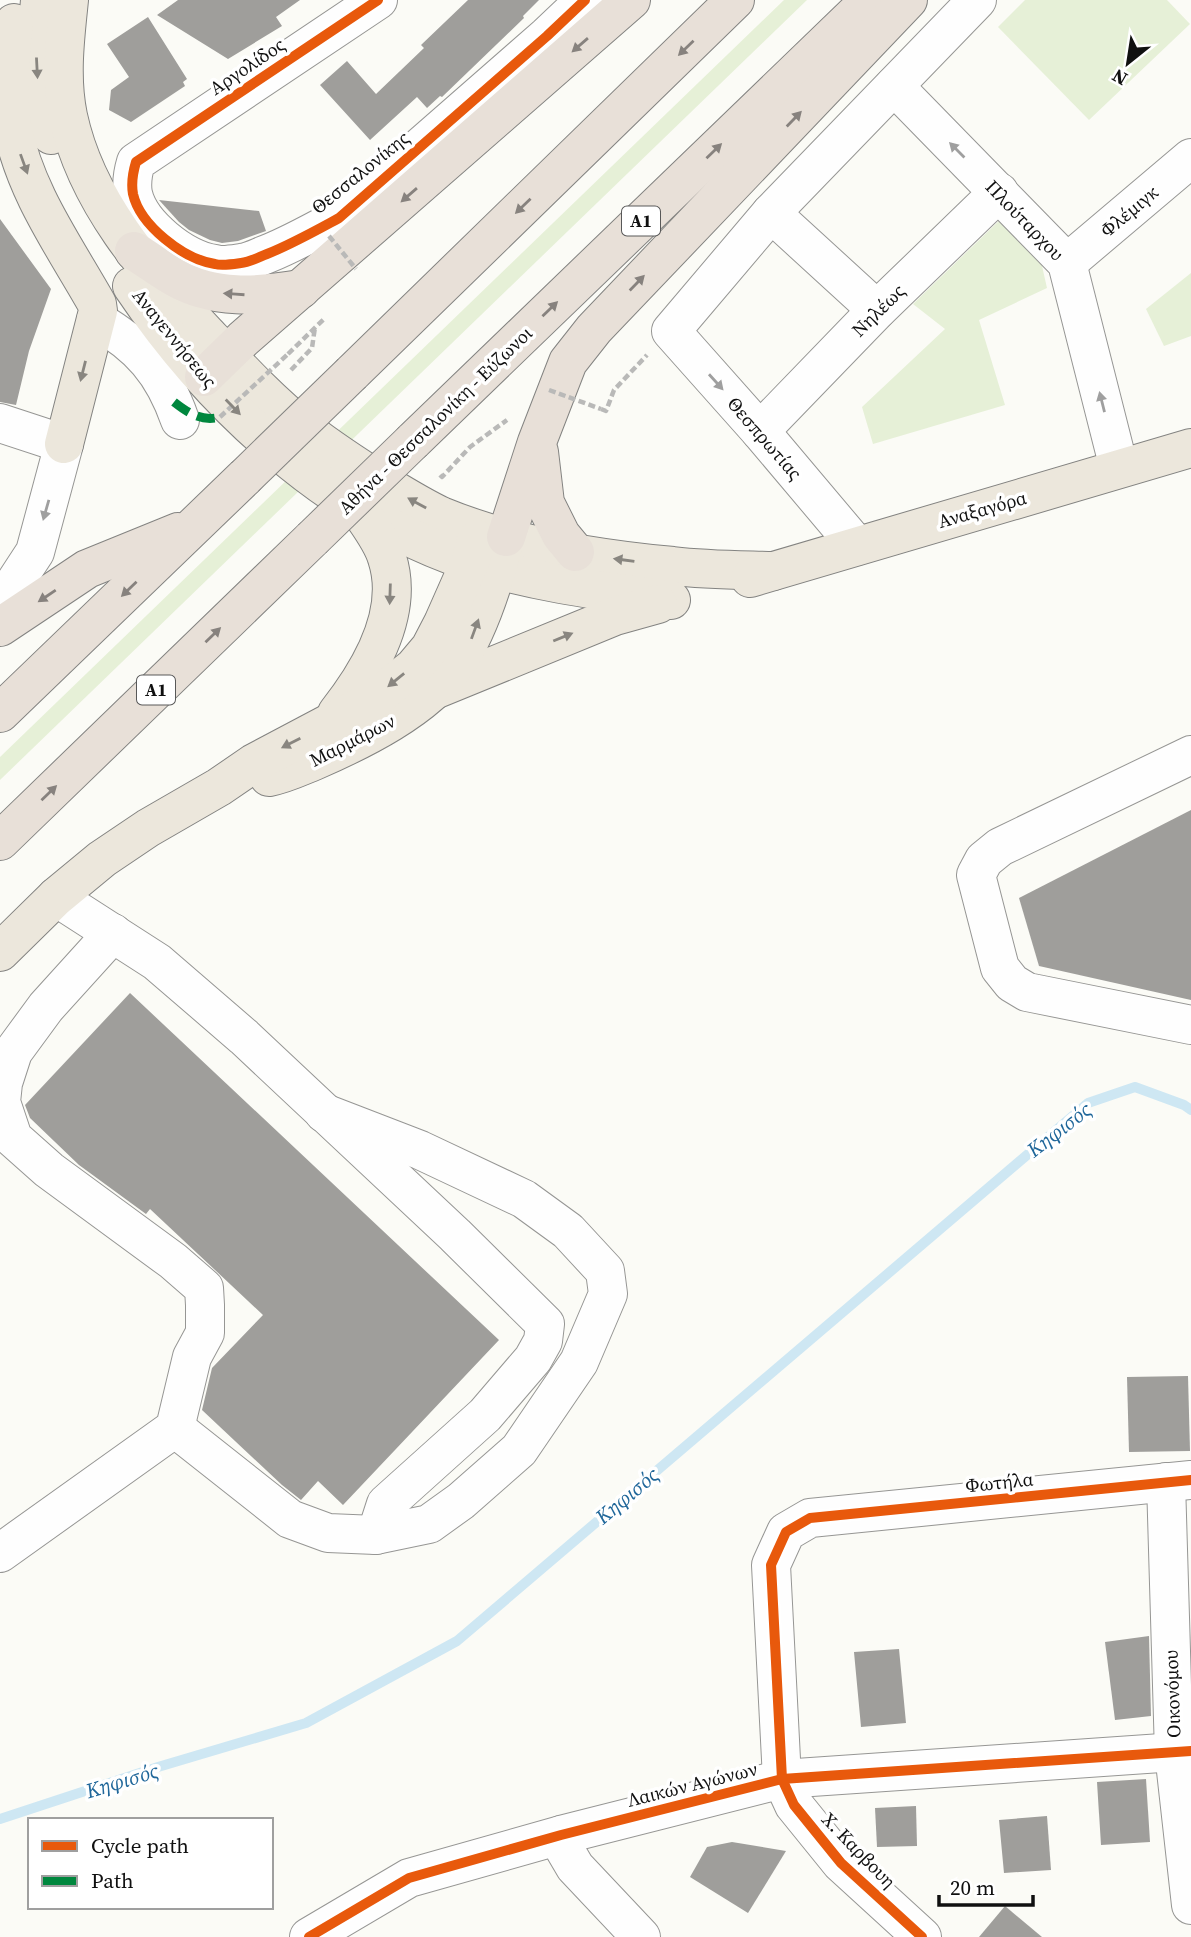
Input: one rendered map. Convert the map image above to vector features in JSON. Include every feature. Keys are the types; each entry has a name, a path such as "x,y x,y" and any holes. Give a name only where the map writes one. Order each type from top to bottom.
{"highway":[{"path":"215,366 632,0"},
{"path":"0,713 735,0"},
{"name":"Αθήνα - Θεσσαλονίκη - Εύζωνοι","path":"0,841 870,0"},
{"path":"488,549 537,442 568,362 594,328 908,0"},
{"path":"134,250 176,279 201,289 231,294 269,295 301,289"},
{"path":"537,442 545,503 561,535 575,552"},
{"path":"0,627 87,569 196,525"}],"main road":[{"path":"16,0 10,49 12,125 21,159 36,195 97,304 98,311 64,444"},
{"name":"Αναγεννήσεως","path":"40,0 36,41 37,71 40,97 52,140 91,220 139,296 215,366 342,457 442,516 488,549"},
{"name":"Αναγεννήσεως","path":"69,0 65,56 68,114 87,173 134,250 215,366 244,419 286,458 359,509 419,542 488,549"},
{"name":"Αναξαγόρα","path":"488,549 568,585 671,600 1191,448"},
{"path":"328,724 353,692 372,661 389,615 391,581 388,561 375,533 359,509"},
{"name":"Αναξαγόρα","path":"488,549 575,552 674,566 773,571"},
{"name":"Μαρμάρων","path":"219,787 282,775 341,749 387,725 432,691 454,668 470,642 488,549"},
{"name":"Μαρμάρων","path":"0,953 55,897 102,859 274,751 373,699 414,667 430,648 488,549"},
{"path":"432,691 615,616 671,600"}],"street":[{"name":"Αργολίδος","path":"136,162 377,0"},
{"name":"Θεσσαλονίκης","path":"136,162 132,176 132,193 139,212 157,233 184,253 215,265 244,263 283,247 339,218 547,36 584,0"},
{"path":"671,331 771,213 977,0"},
{"name":"Πλούταρχου","path":"894,86 1067,263 1119,468"},
{"name":"Φλέμιγκ","path":"1067,263 1191,158"},
{"name":"Νηλέως","path":"760,431 877,310 999,192"},
{"path":"771,213 877,310"},
{"path":"96,320 131,342 149,363 173,399 180,420"},
{"name":"Θεσπρωτίας","path":"671,331 857,546"},
{"path":"0,422 64,444 35,552 0,600"},
{"path":"1191,755 1000,847 984,860 976,875 1000,968 1012,983 1027,992 1191,1025"},
{"path":"55,897 157,962 244,1037 455,1235 545,1324 542,1341 533,1359 485,1415 386,1504 376,1535"},
{"path":"0,1553 175,1428 192,1357 205,1333 204,1288 173,1261 50,1170 13,1138 1,1102 3,1083 13,1052 46,1007 113,933"},
{"path":"175,1428 289,1519 328,1533 376,1535 429,1524 461,1501 519,1450 579,1362 608,1294 605,1271 568,1231 524,1199 420,1150 324,1113"},
{"name":"Φωτήλα","path":"782,1779 771,1565 786,1532 810,1518 1178,1481"},
{"name":"Οικονόμου","path":"1178,1481 1183,1752 1191,1905"},
{"name":"Λαικών Αγώνων","path":"309,1937 409,1878 561,1835 782,1779 1183,1752"},
{"name":"Χ. Καρβουη","path":"782,1779 794,1805 841,1863 922,1937"},
{"path":"561,1835 565,1850 575,1867 641,1937"}],"path":[{"path":"330,236 356,269"},
{"path":"288,372 312,348 315,327"},
{"path":"549,390 606,411 618,386 671,331"},
{"path":"220,418 302,341"},
{"path":"442,477 470,447"}],"green space":[{"path":"784,0 807,0 0,780 0,757"},
{"path":"1025,0 1167,0 1190,24 1089,120 998,27"},
{"path":"1004,216 1040,257 1047,288 979,320 1005,405 873,444 862,407 945,329 913,304"},
{"path":"1191,273 1191,336 1164,346 1146,309"}],"building":[{"path":"178,0 300,0 276,17 282,26 228,59 157,15"},
{"path":"468,0 539,0 524,18 442,97 427,108 417,97 370,140 320,85 347,61 376,94 424,48 421,45"},
{"path":"148,17 187,79 183,82 185,86 131,122 109,110 111,90 129,77 107,44"},
{"path":"159,200 259,211 266,231 238,241 222,243 210,240 189,230"},
{"path":"0,219 51,289 29,351 16,405 0,402"},
{"path":"1191,810 1191,1000 1039,966 1019,898"},
{"path":"130,993 499,1340 343,1505 318,1481 301,1500 202,1410 212,1368 263,1315 150,1209 146,1214 79,1165 30,1118 25,1105"},
{"path":"1188,1376 1190,1451 1129,1452 1127,1377"},
{"path":"1149,1636 1151,1716 1115,1720 1105,1642"},
{"path":"899,1649 906,1723 861,1727 854,1652"},
{"path":"1146,1779 1150,1842 1101,1845 1097,1782"},
{"path":"916,1806 917,1846 877,1847 875,1808"},
{"path":"1047,1816 1051,1870 1004,1873 999,1820"},
{"path":"732,1842 786,1851 748,1913 690,1877 707,1847"},
{"path":"1005,1906 1042,1937 979,1937"}],"waterway":[{"name":"Κηφισός","path":"0,1819 158,1767 306,1723 457,1641 1088,1103 1135,1087 1191,1110"}],"marked path":[{"path":"174,402 196,416 220,417"}],"cycle path":[{"path":"378,0 136,162 132,186 137,206 165,239 203,261 221,265 238,263 251,261 285,246 339,218 585,0"},
{"path":"922,1937 841,1863 794,1805 782,1779 771,1565 786,1532 810,1518 1191,1480"},
{"path":"309,1937 409,1878 561,1835 782,1779 1191,1751"}]}
